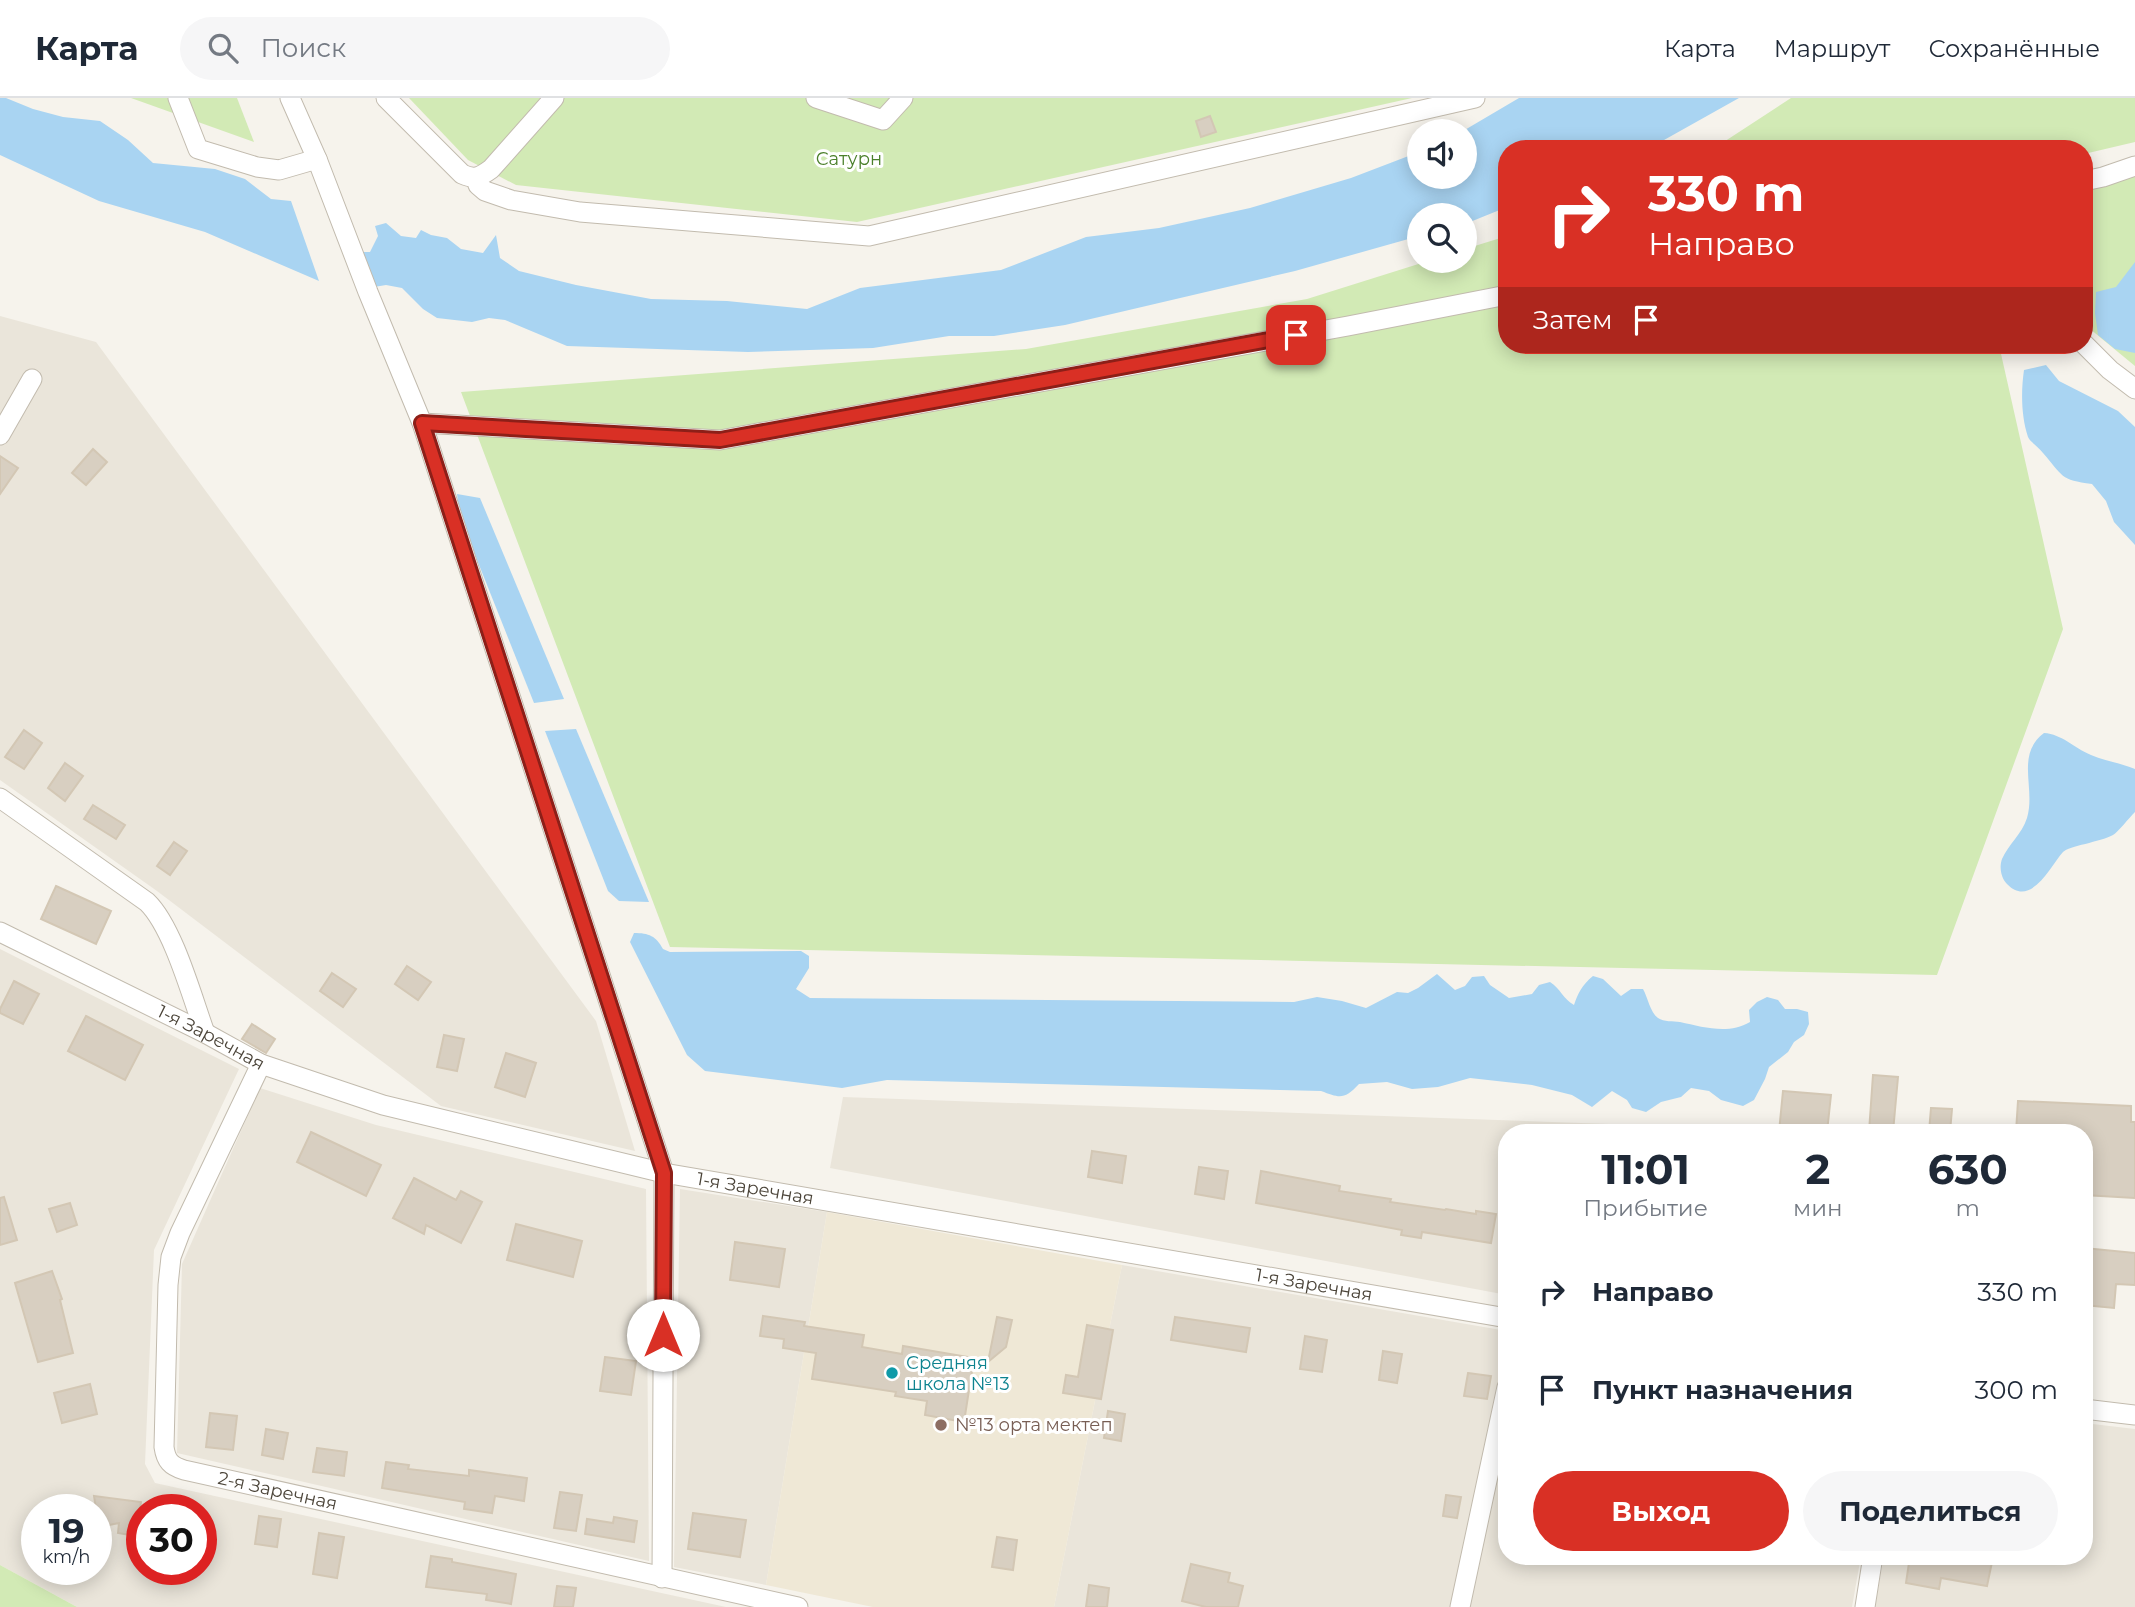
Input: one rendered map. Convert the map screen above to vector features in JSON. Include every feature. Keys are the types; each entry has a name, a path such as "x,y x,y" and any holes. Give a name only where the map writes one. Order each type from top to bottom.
{"street":[{"path":"178,98 198,149 257,167 279,170 317,159"},
{"path":"290,98 422,423 664,1173 662,1578"},
{"path":"386,98 462,174 472,179 491,169 554,98"},
{"path":"817,98 883,120 902,98"},
{"path":"476,178 478,185 485,191 511,200 580,212 869,236 1475,98"},
{"path":"2093,179 2135,166"},
{"path":"422,423 720,440 1498,297"},
{"path":"2093,353 2135,389"},
{"path":"0,435 32,379"},
{"path":"0,799 155,910 168,933 205,1032"},
{"name":"1-я Заречная","path":"0,932 205,1032 261,1064 383,1105 664,1173 1498,1316"},
{"name":"2-я Заречная","path":"261,1064 171,1257 164,1447 169,1463 175,1468 798,1607"},
{"path":"2093,1410 2135,1415"},
{"path":"1460,1607 1498,1429"},
{"path":"1865,1607 1872,1565"}],"shaded area":[{"path":"0,316 96,342 596,1021 635,1151 441,1106 157,891 0,780"},
{"path":"0,949 239,1069 154,1250 145,1464 155,1483 206,1494 126,1494 126,1585 217,1585 217,1496 726,1607 77,1607 37,1585 112,1585 112,1494 21,1494 21,1576 0,1565"},
{"path":"260,1088 376,1125 646,1189 649,1561 177,1453 182,1264"},
{"path":"843,1097 1609,1124 1498,1124 1498,1293 830,1168"},
{"path":"680,1189 827,1212 766,1585 674,1567"},
{"name":"№13 орта мектеп","path":"827,1212 1122,1265 1054,1607 873,1607 766,1585"},
{"path":"1122,1265 1498,1329 1498,1565 1859,1565 1852,1607 1054,1607"},
{"path":"2093,1424 2135,1429 2135,1607 1875,1607 1882,1565 2093,1565"}],"green space":[{"path":"131,98 237,98 254,142"},
{"name":"Сатурн","path":"409,98 1412,98 857,222 516,185 468,160"},
{"path":"1791,98 2135,98 2135,142 2093,152 2093,140 1727,140"},
{"path":"2135,174 2135,366 2093,331 2093,184"},
{"path":"1498,239 1498,354 2001,354 2063,629 1937,975 670,947 461,392 1026,349 1307,299 1407,268 1407,273 1477,273 1477,245"},
{"path":"0,1565 21,1576 21,1585 37,1585 77,1607 0,1607"}],"water":[{"path":"0,98 63,117 100,121 128,140 153,163 215,169 245,179 271,199 291,201 319,281 205,232 99,201 0,155"},
{"path":"1519,98 1739,98 1664,140 1498,140 1498,211 1477,219 1477,203 1407,203 1407,239 1295,271 1065,325 994,336 949,336 873,348 748,352 567,346 505,320 489,318 472,322 437,318 423,309 402,288 386,285 374,287 360,252 370,252 378,236 375,226 386,223 401,236 416,238 421,230 447,238 461,249 483,253 496,235 500,258 519,271 576,285 651,299 727,301 807,309 860,288 1001,270 1086,237 1159,228 1250,208 1351,178 1407,157 1407,189 1477,189 1477,123"},
{"path":"2135,262 2135,353 2115,349 2098,335 2095,313 2096,292 2116,287"},
{"path":"2046,365 2059,381 2118,411 2135,427 2135,545 2114,522 2106,501 2092,484 2063,476 2028,437 2022,404 2024,370"},
{"path":"457,494 480,498 564,699 534,703 460,517"},
{"path":"576,729 649,902 619,901 608,891 545,731"},
{"path":"2044,733 2062,739 2091,755 2135,769 2135,812 2113,835 2063,852 2040,882 2024,891 2016,890 2003,879 2001,862 2027,818 2030,751"},
{"path":"634,933 651,936 663,949 670,952 801,951 809,956 809,968 796,989 810,998 1294,1002 1317,997 1366,1008 1397,992 1408,993 1437,974 1455,990 1465,986 1472,977 1484,976 1490,985 1509,998 1532,994 1539,985 1550,982 1574,1005 1581,989 1593,976 1603,979 1621,996 1631,989 1643,989 1653,1012 1663,1020 1715,1029 1733,1028 1750,1022 1749,1010 1767,997 1778,1000 1785,1009 1808,1012 1809,1024 1804,1035 1769,1067 1754,1100 1743,1106 1721,1100 1709,1091 1691,1088 1681,1097 1661,1102 1646,1112 1632,1108 1627,1100 1612,1091 1592,1107 1572,1095 1532,1085 1470,1078 1438,1087 1412,1089 1387,1082 1359,1084 1342,1096 1321,1091 887,1080 842,1088 705,1071 687,1055 630,942"}],"building":[{"path":"1210,116 1216,132 1201,137 1196,121"},
{"path":"93,449 107,462 86,485 72,473"},
{"path":"0,456 18,468 0,494"},
{"path":"24,730 42,743 24,769 5,757"},
{"path":"65,763 83,776 65,801 48,788"},
{"path":"93,805 125,825 116,839 84,819"},
{"path":"174,842 187,851 170,875 157,866"},
{"path":"56,886 111,911 96,944 41,919"},
{"path":"407,966 431,982 418,1000 395,984"},
{"path":"332,973 356,989 343,1007 320,991"},
{"path":"14,981 39,994 23,1024 0,1013"},
{"path":"86,1016 143,1045 125,1080 68,1051"},
{"path":"252,1024 275,1039 266,1053 242,1039"},
{"path":"444,1035 464,1039 457,1071 437,1067"},
{"path":"506,1053 536,1063 525,1097 495,1087"},
{"path":"1873,1075 1898,1077 1894,1124 1870,1124"},
{"path":"1783,1091 1831,1095 1828,1124 1780,1124"},
{"path":"2018,1101 2131,1106 2131,1122 2135,1122 2135,1198 2093,1196 2093,1124 2017,1124"},
{"path":"1931,1108 1952,1109 1951,1124 1930,1124"},
{"path":"311,1132 381,1165 366,1196 297,1162"},
{"path":"1092,1151 1126,1156 1122,1183 1088,1177"},
{"path":"1199,1167 1228,1171 1224,1199 1195,1194"},
{"path":"1261,1171 1340,1186 1339,1191 1391,1199 1390,1202 1476,1214 1476,1211 1496,1214 1491,1243 1422,1232 1421,1238 1401,1235 1402,1230 1256,1203"},
{"path":"414,1178 456,1200 461,1191 482,1202 461,1243 426,1225 424,1234 393,1218"},
{"path":"4,1197 17,1240 0,1245 0,1198"},
{"path":"70,1203 77,1225 57,1232 49,1209"},
{"path":"516,1224 582,1241 573,1277 507,1260"},
{"path":"735,1242 785,1249 779,1287 730,1280"},
{"path":"2093,1249 2135,1253 2135,1285 2116,1284 2114,1308 2093,1306"},
{"path":"52,1271 62,1299 60,1300 73,1353 38,1362 15,1283"},
{"name":"Средняя школа №13","path":"763,1316 805,1322 804,1326 864,1335 862,1347 902,1354 903,1346 974,1358 964,1422 925,1415 927,1401 895,1396 896,1392 812,1379 816,1353 783,1348 784,1339 760,1336"},
{"path":"997,1317 1012,1320 1006,1347 988,1362"},
{"path":"1175,1317 1250,1328 1246,1352 1171,1340"},
{"path":"1087,1325 1113,1330 1101,1399 1063,1393 1066,1375 1078,1377"},
{"path":"1305,1336 1327,1340 1322,1372 1300,1369"},
{"path":"1383,1351 1402,1354 1397,1383 1379,1380"},
{"path":"605,1357 636,1361 631,1395 600,1391"},
{"path":"1468,1373 1491,1376 1487,1399 1464,1396"},
{"path":"90,1384 97,1414 62,1423 54,1393"},
{"path":"1108,1411 1125,1414 1121,1441 1104,1438"},
{"path":"210,1413 237,1416 233,1450 206,1447"},
{"path":"266,1429 288,1433 283,1459 262,1455"},
{"path":"317,1448 347,1452 344,1476 313,1472"},
{"path":"386,1462 409,1465 408,1469 469,1476 469,1470 527,1478 524,1501 495,1496 492,1513 464,1509 465,1502 382,1488"},
{"path":"560,1492 582,1495 576,1531 554,1528"},
{"path":"1446,1495 1461,1497 1457,1518 1443,1516"},
{"path":"112,1498 126,1500 126,1534 118,1533 119,1523 112,1524"},
{"path":"693,1513 746,1520 740,1557 688,1549"},
{"path":"259,1516 281,1519 277,1547 255,1544"},
{"path":"614,1517 637,1521 634,1542 585,1534 587,1519 613,1523"},
{"path":"319,1533 344,1537 337,1578 313,1574"},
{"path":"997,1537 1017,1540 1013,1570 992,1567"},
{"path":"431,1556 516,1574 511,1604 486,1600 487,1594 426,1587"},
{"path":"1191,1564 1230,1573 1228,1582 1243,1586 1238,1607 1206,1607 1182,1601"},
{"path":"1909,1565 1991,1565 1987,1586 1941,1578 1939,1589 1906,1583"},
{"path":"1089,1585 1109,1588 1107,1607 1086,1607"},
{"path":"557,1586 576,1588 573,1607 554,1607"}],"place":[{"name":"Средняя школа №13","path":"892,1373"},
{"name":"№13 орта мектеп","path":"941,1425"}],"route":[{"path":"663,1335 664,1173 422,423 720,440 1296,335"}]}
